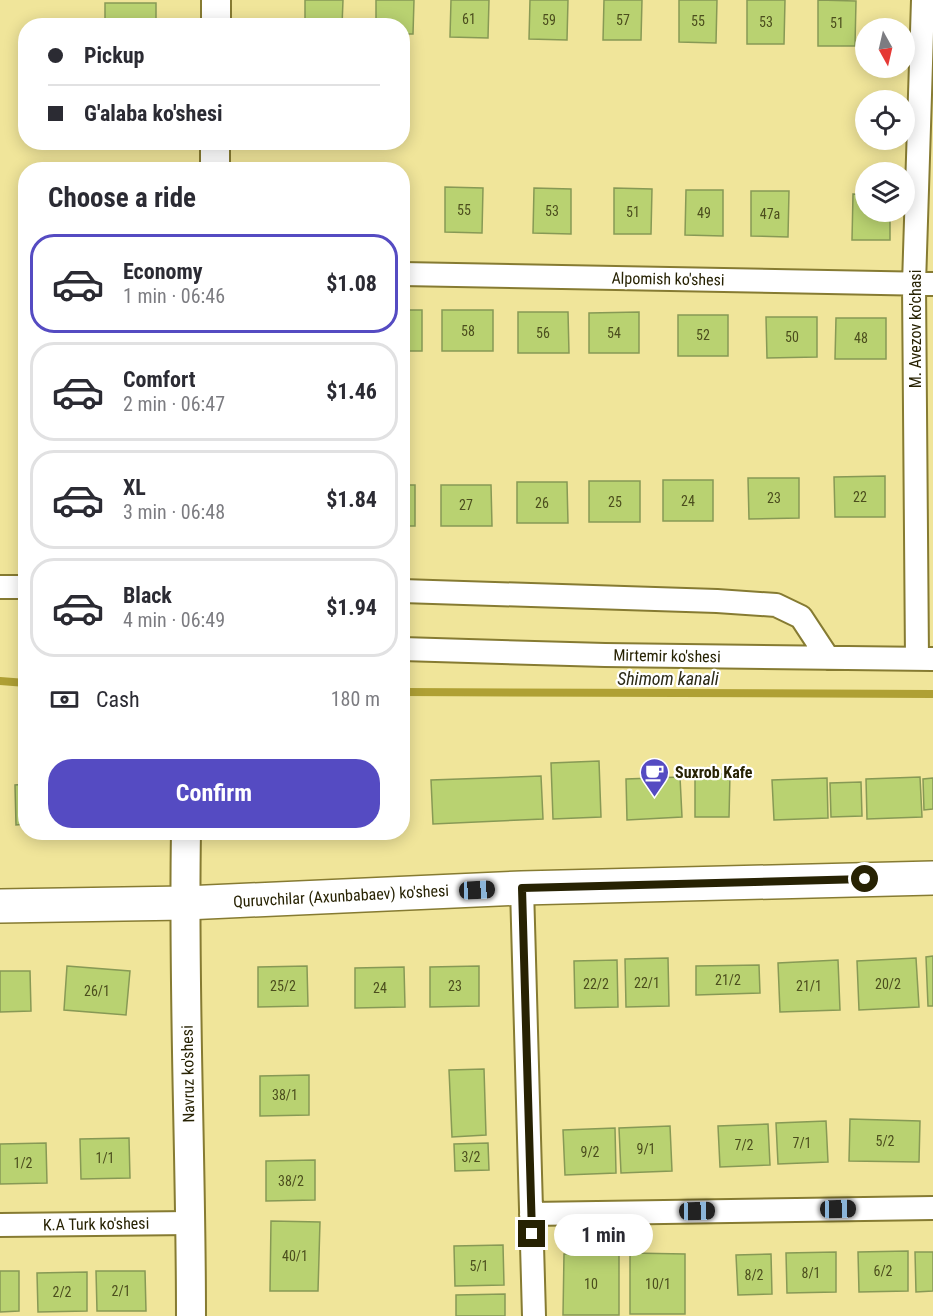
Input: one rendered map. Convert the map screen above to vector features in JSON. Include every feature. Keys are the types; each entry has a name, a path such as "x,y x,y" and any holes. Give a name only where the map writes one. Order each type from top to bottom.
{"main road":[{"name":"Quruvchilar (Axunbabaev) ko'shesi","path":"0,906 185,903 522,888 933,878"}],"street":[{"path":"216,0 216,18"},
{"name":"M. Avezov ko'chasi","path":"923,0 925,659"},
{"name":"Alpomish ko'shesi","path":"410,274 924,284"},
{"path":"0,587 18,588"},
{"path":"410,591 776,605 801,617 828,658"},
{"name":"Mirtemir ko'shesi","path":"410,649 605,655 925,659"},
{"name":"Navruz ko'shesi","path":"186,840 191,1316"},
{"path":"522,888 534,1316"},
{"path":"531,1214 933,1208"},
{"name":"K.A Turk ko'shesi","path":"0,1226 191,1223"}],"building":[{"path":"305,0 343,0 342,18 305,18"},
{"path":"376,0 414,0 413,34 410,34 410,18 376,18"},
{"path":"451,0 489,0 488,38 450,37"},
{"path":"530,0 568,0 567,40 529,39"},
{"path":"604,0 642,0 641,40 603,40"},
{"path":"679,0 717,0 716,43 679,42"},
{"path":"747,0 785,0 784,44 747,44"},
{"path":"818,0 856,1 855,46 818,46"},
{"path":"105,3 156,3 156,18 105,18"},
{"path":"445,187 483,188 482,233 445,232"},
{"path":"534,188 571,189 571,234 533,233"},
{"path":"614,188 652,189 651,234 614,234"},
{"path":"686,190 723,190 723,236 685,235"},
{"path":"751,191 789,191 788,237 751,236"},
{"path":"853,194 855,194 855,222 890,222 890,240 852,240"},
{"path":"410,310 422,310 422,351 410,351"},
{"path":"442,310 493,310 493,351 442,351"},
{"path":"518,312 568,312 569,353 518,353"},
{"path":"639,312 639,353 589,353 589,313"},
{"path":"678,315 728,315 728,356 678,356"},
{"path":"766,317 817,317 817,357 767,358"},
{"path":"836,318 886,318 886,359 835,359"},
{"path":"885,476 885,517 835,517 834,477"},
{"path":"748,478 799,478 799,518 749,519"},
{"path":"663,480 713,480 713,521 663,521"},
{"path":"589,481 640,481 640,522 589,522"},
{"path":"517,482 567,482 568,523 517,523"},
{"path":"410,485 415,485 415,526 410,526"},
{"path":"441,485 491,485 492,526 441,526"},
{"path":"599,761 601,817 553,819 551,763"},
{"path":"695,774 730,774 729,817 695,817"},
{"path":"541,776 543,819 433,824 431,780"},
{"name":"Suxrob Kafe","path":"680,777 682,817 627,820 626,779"},
{"path":"920,777 922,817 867,819 866,779"},
{"path":"827,778 828,818 774,820 772,780"},
{"path":"933,778 933,809 924,810 923,779"},
{"path":"861,782 862,816 831,817 830,783"},
{"path":"15,785 18,785 18,825 16,825"},
{"path":"933,956 933,1006 928,1006 926,957"},
{"path":"668,958 669,1006 626,1007 625,959"},
{"path":"916,958 919,1007 859,1010 857,961"},
{"path":"617,960 618,1007 575,1008 574,961"},
{"path":"838,960 840,1010 780,1012 778,963"},
{"path":"759,965 760,993 696,995 696,966"},
{"path":"67,966 130,971 126,1015 64,1010"},
{"path":"307,966 308,1006 258,1007 258,967"},
{"path":"479,966 479,1006 430,1007 430,967"},
{"path":"404,967 405,1007 355,1008 355,968"},
{"path":"0,971 30,971 31,1011 0,1012"},
{"path":"484,1069 486,1135 452,1137 449,1070"},
{"path":"309,1075 309,1115 260,1116 260,1076"},
{"path":"850,1119 920,1121 919,1162 849,1161"},
{"path":"826,1121 828,1162 778,1164 776,1123"},
{"path":"768,1124 770,1165 720,1167 718,1126"},
{"path":"670,1126 672,1171 621,1173 619,1128"},
{"path":"615,1128 616,1173 565,1175 563,1130"},
{"path":"129,1138 130,1178 81,1179 80,1139"},
{"path":"46,1143 47,1183 0,1184 0,1144"},
{"path":"488,1143 489,1170 455,1171 454,1144"},
{"path":"315,1160 315,1200 266,1201 266,1161"},
{"path":"271,1221 320,1222 318,1291 270,1291"},
{"path":"503,1245 504,1285 455,1286 454,1246"},
{"path":"908,1251 908,1291 859,1292 858,1252"},
{"path":"836,1252 836,1292 787,1293 786,1253"},
{"path":"915,1252 933,1252 933,1291 916,1292"},
{"path":"630,1253 685,1254 685,1314 630,1314"},
{"path":"564,1254 619,1254 619,1315 563,1315"},
{"path":"771,1254 772,1294 738,1295 736,1255"},
{"path":"0,1271 19,1271 19,1311 0,1312"},
{"path":"96,1271 145,1271 146,1311 97,1311"},
{"path":"87,1272 87,1311 38,1312 37,1273"},
{"path":"505,1294 505,1316 456,1316 456,1295"}],"waterway":[{"name":"Shimom kanali","path":"0,681 18,682"},
{"name":"Shimom kanali","path":"410,692 933,694"}],"place":[{"name":"Suxrob Kafe","path":"654,798"}],"route":[{"path":"532,1234 522,888 865,879"}]}
